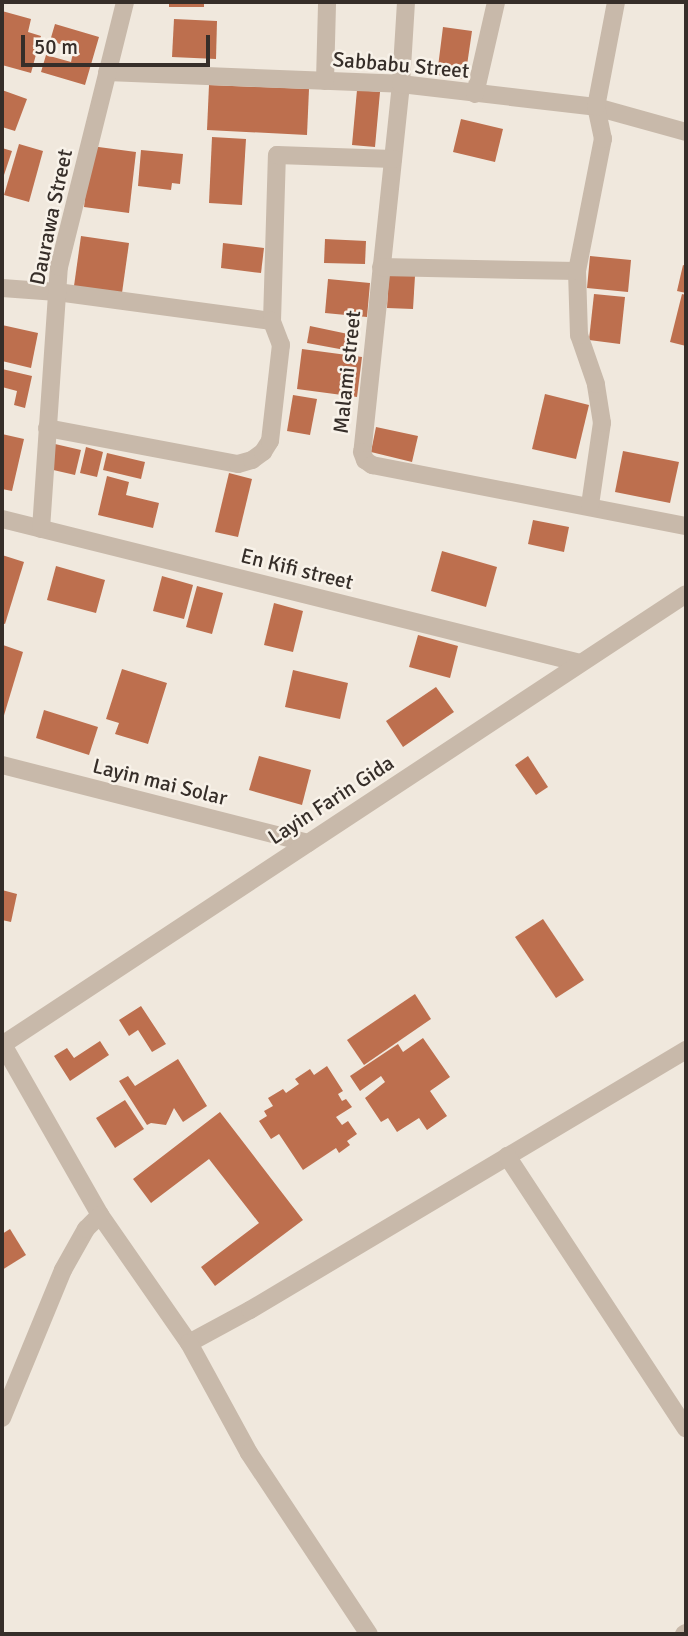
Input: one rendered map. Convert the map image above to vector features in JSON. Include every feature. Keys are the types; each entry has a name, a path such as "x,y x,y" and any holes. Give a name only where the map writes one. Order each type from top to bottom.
{"street":[{"name":"Daurawa Street","path":"41,529 59,267 125,2"},
{"path":"325,81 327,2"},
{"name":"Malami street","path":"407,2 401,84 362,452 365,460 372,465 590,505 686,526"},
{"path":"475,94 496,2"},
{"path":"590,505 602,424 596,384 579,335 577,271 603,139 596,107 616,2"},
{"name":"Sabbabu Street","path":"107,72 401,84 596,107 686,132"},
{"path":"47,429 238,464 252,460 263,452 270,441 281,345 272,321 277,155 393,159"},
{"path":"382,267 577,271"},
{"path":"2,288 57,292 272,321"},
{"name":"En Kifi street","path":"2,519 580,663"},
{"name":"Layin Farin Gida","path":"2,1044 686,594"},
{"name":"Layin mai Solar","path":"2,765 308,843"},
{"path":"2,1044 100,1215 189,1343 249,1453 369,1634"},
{"path":"189,1343 686,1050"},
{"path":"507,1156 686,1429"},
{"path":"2,1419 63,1270 86,1229 100,1215"}],"building":[{"path":"169,2 204,2 204,7 169,7"},
{"path":"2,11 31,19 28,32 41,36 31,73 2,65"},
{"path":"174,19 217,21 216,59 172,57"},
{"path":"55,24 99,37 85,85 41,72 46,55 71,62 74,48 50,41"},
{"path":"443,27 472,31 465,79 437,75"},
{"path":"209,85 309,89 307,135 207,130"},
{"path":"2,90 27,99 15,131 2,127"},
{"path":"357,90 380,92 375,147 352,145"},
{"path":"461,119 503,129 495,162 453,152"},
{"path":"212,137 246,139 242,205 209,203"},
{"path":"19,144 43,151 29,202 4,195"},
{"path":"91,146 136,152 129,213 84,207"},
{"path":"2,148 12,151 2,181"},
{"path":"141,150 183,154 180,184 172,183 171,190 138,186"},
{"path":"81,236 129,243 122,293 74,286"},
{"path":"325,239 366,241 365,264 324,263"},
{"path":"223,243 264,248 261,273 221,268"},
{"path":"590,256 631,260 628,292 587,288"},
{"path":"683,265 686,266 686,293 677,291"},
{"path":"389,274 415,276 413,309 387,308"},
{"path":"328,279 370,283 367,317 325,313"},
{"path":"594,294 625,297 620,344 589,340"},
{"path":"682,294 686,295 686,346 670,342"},
{"path":"2,325 38,333 31,368 2,361"},
{"path":"310,326 348,334 345,350 307,343"},
{"path":"302,349 362,357 357,397 297,389"},
{"path":"2,369 32,376 25,408 14,405 17,391 2,387"},
{"path":"545,394 589,405 576,459 532,449"},
{"path":"293,395 317,399 310,435 287,431"},
{"path":"376,427 418,436 412,462 371,452"},
{"path":"2,434 24,439 12,491 2,489"},
{"path":"55,444 81,450 75,475 49,469"},
{"path":"86,447 103,452 97,477 80,473"},
{"path":"623,451 679,462 670,503 615,492"},
{"path":"107,453 145,462 141,479 103,470"},
{"path":"229,473 252,479 238,537 215,532"},
{"path":"107,476 129,482 126,495 159,503 153,528 98,515"},
{"path":"533,520 569,527 564,552 528,544"},
{"path":"442,551 497,567 486,607 431,591"},
{"path":"2,555 24,562 5,624 2,623"},
{"path":"56,566 105,580 96,613 47,600"},
{"path":"162,576 193,585 184,619 153,611"},
{"path":"197,586 223,593 212,634 186,627"},
{"path":"274,603 303,611 293,652 264,645"},
{"path":"418,635 458,646 450,678 409,667"},
{"path":"3,645 23,652 2,722 2,648"},
{"path":"122,669 167,683 148,744 115,734 119,723 106,719"},
{"path":"293,670 348,683 340,719 285,707"},
{"path":"436,687 454,712 403,747 386,721"},
{"path":"44,710 98,727 89,755 36,738"},
{"path":"259,756 311,770 302,805 249,790"},
{"path":"528,756 548,787 536,795 515,765"},
{"path":"2,890 17,894 11,922 2,920"},
{"path":"543,919 584,980 556,998 515,937"},
{"path":"415,994 431,1019 364,1065 347,1040"},
{"path":"141,1006 166,1044 152,1052 138,1030 129,1036 119,1020"},
{"path":"423,1038 450,1077 430,1091 447,1116 427,1130 419,1118 397,1132 388,1118 381,1122 365,1098 385,1082 381,1076 360,1091 350,1076 398,1044 403,1052"},
{"path":"100,1041 109,1055 70,1081 54,1056 67,1048 74,1058"},
{"path":"178,1059 207,1106 183,1122 174,1108 166,1125 147,1125 119,1081 128,1076 135,1086"},
{"path":"327,1066 343,1091 338,1094 342,1101 346,1099 352,1107 336,1117 342,1125 348,1121 357,1134 347,1141 350,1145 339,1153 336,1148 303,1170 279,1134 271,1139 259,1121 267,1116 264,1111 273,1106 268,1098 283,1089 286,1093 299,1084 295,1079 310,1069 314,1075"},
{"path":"125,1100 144,1129 115,1148 96,1118"},
{"path":"220,1112 303,1220 215,1286 201,1267 259,1223 209,1159 151,1203 133,1179"},
{"path":"10,1229 26,1255 2,1270 2,1234"}]}
